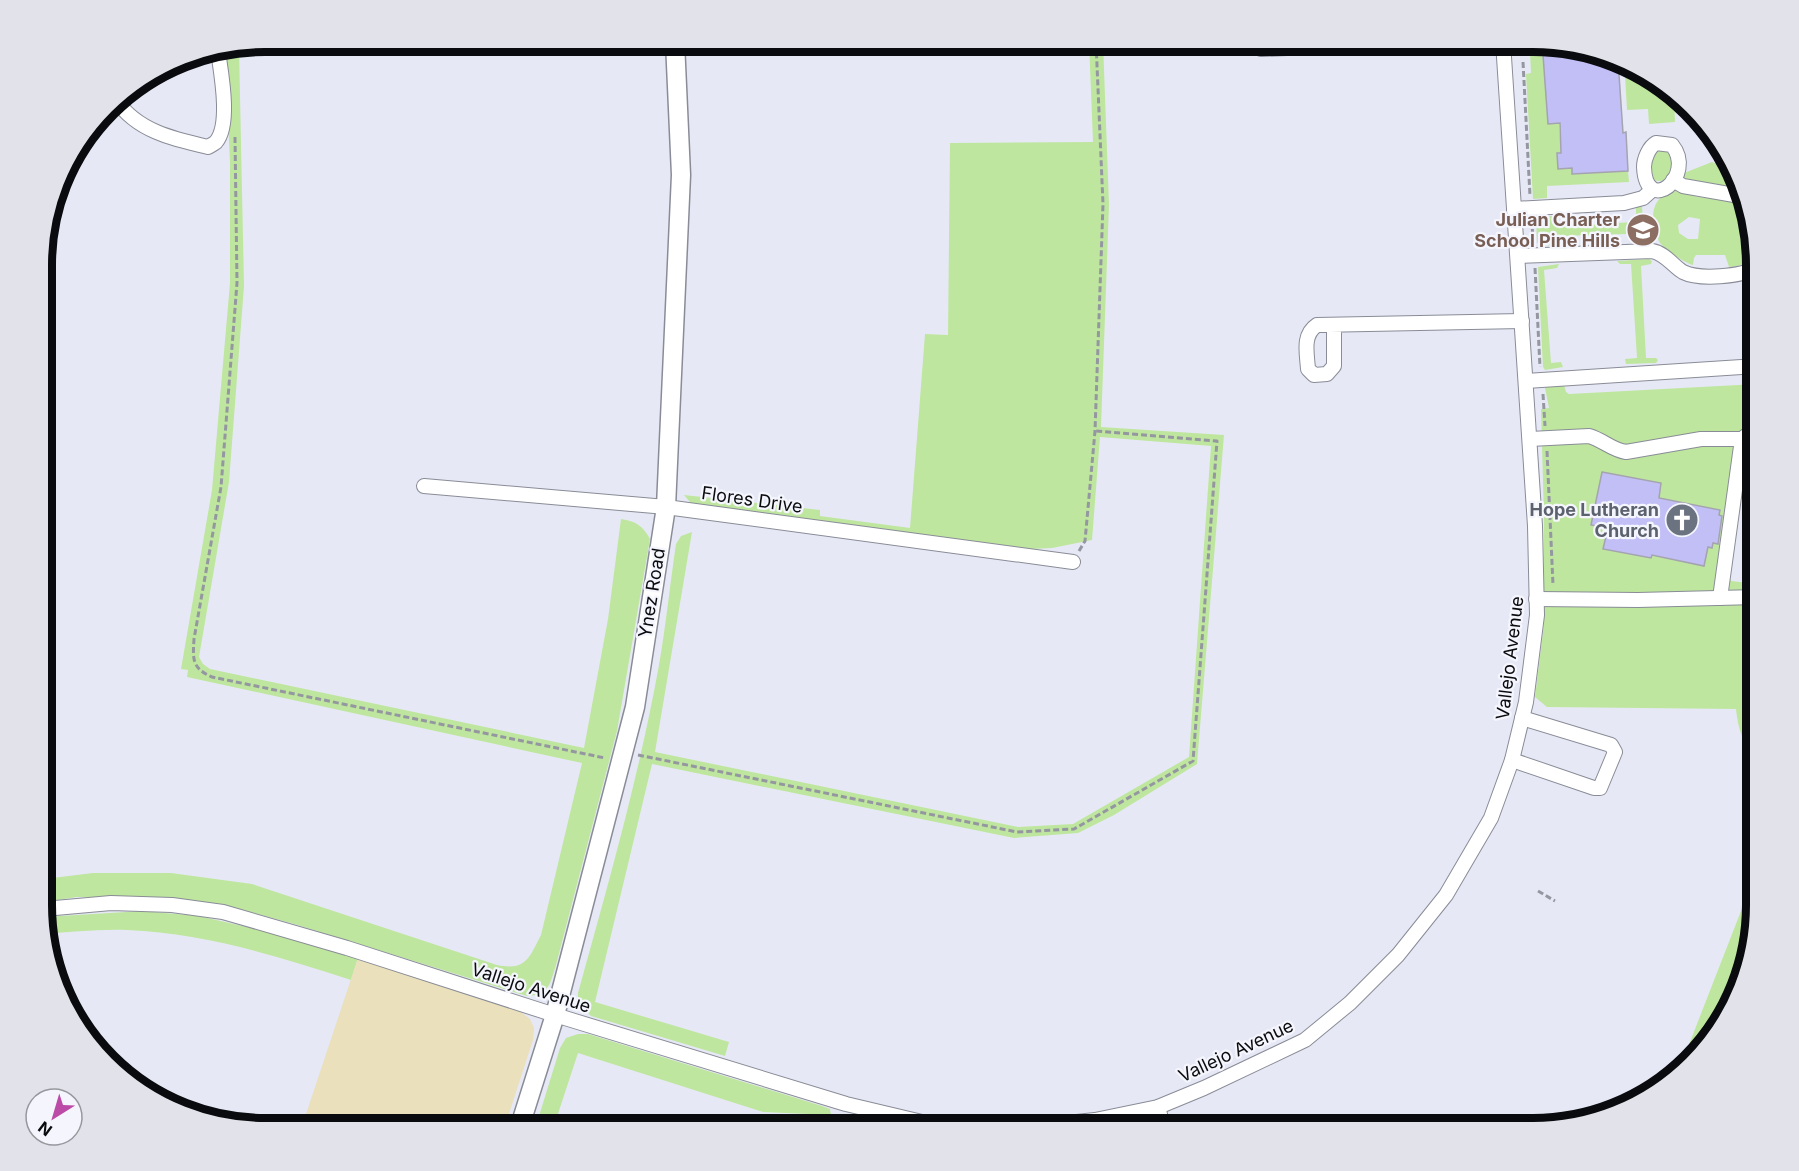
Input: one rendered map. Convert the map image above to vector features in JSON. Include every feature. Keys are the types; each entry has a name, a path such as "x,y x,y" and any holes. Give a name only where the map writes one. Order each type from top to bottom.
{"main road":[{"name":"Ynez Road","path":"522,1118 555,1015 635,707 666,507 681,175 675,52"}],"street":[{"name":"Vallejo Avenue","path":"1105,1118 1158,1107 1305,1040 1350,1003 1398,955 1446,895 1491,818 1512,760 1526,702 1534,637 1543,599 1535,526 1504,52"},
{"path":"121,109 144,127 176,140 208,147 216,142 223,125 223,84 219,58"},
{"path":"1515,209 1624,203 1643,198 1652,190 1666,187 1679,171 1675,149 1668,144 1652,145 1644,161 1645,179 1652,190"},
{"path":"1674,180 1683,186 1734,195"},
{"path":"1518,256 1649,251 1657,252 1674,266 1693,275 1746,273"},
{"path":"1334,325 1522,321"},
{"path":"1526,381 1746,367"},
{"path":"1530,439 1588,436 1598,438 1616,451 1626,452 1701,440 1742,439 1746,436"},
{"path":"1720,598 1742,439"},
{"name":"Flores Drive","path":"424,486 666,507 1073,562"},
{"path":"1543,599 1746,597"},
{"path":"1512,760 1594,788 1600,788 1615,752 1611,745 1522,717"},
{"name":"Vallejo Avenue","path":"52,908 111,903 172,905 222,912 347,948 555,1015 846,1104 905,1118"},
{"path":"1158,1107 1161,1118"}],"path":[{"path":"1073,562 1085,541 1095,431 1103,204 1096,52"},
{"path":"1517,52 1531,208 1553,570 1553,584 1543,599"},
{"path":"1538,891 1555,901"}],"green space":[{"path":"1089,52 1103,52 1109,205 1101,427 1224,435 1197,764 1114,815 1078,833 1014,838 652,764 595,1002 729,1042 725,1056 591,1016 578,1003 578,993 642,748 664,635 676,544 681,536 692,532 655,752 1018,827 1073,824 1189,757 1211,446 1100,437 1092,540 1052,548 1030,549 699,507 684,495 820,510 820,516 910,528 925,334 948,335 950,143 1093,142"},
{"path":"1530,52 1543,53 1548,123 1559,123 1561,153 1557,154 1558,169 1572,168 1573,174 1628,171 1629,182 1547,186 1547,198 1533,199 1526,74 1531,73"},
{"path":"239,54 244,286 229,482 199,657 203,664 210,669 584,748 608,619 621,519 638,525 650,539 617,731 556,965 548,987 540,993 527,996 294,924 221,904 161,897 77,897 52,901 52,878 93,873 171,873 252,884 497,965 521,964 529,956 541,935 582,763 187,677 188,670 181,669 212,490 230,283 230,163 225,57"},
{"path":"1619,70 1628,74 1652,88 1674,105 1675,122 1649,124 1648,109 1627,110 1625,75 1619,75"},
{"path":"1654,147 1671,148 1674,171 1663,180 1653,180 1651,176 1650,163"},
{"path":"1712,162 1722,166 1732,188 1680,180 1684,173"},
{"path":"1671,191 1681,191 1697,197 1736,201 1745,238 1746,262 1742,265 1729,267 1725,255 1696,255 1693,265 1667,250 1659,241 1653,218 1654,207 1660,198","holes":["1689,217 1700,219 1698,239 1688,239 1679,233 1678,225"]},
{"path":"1636,206 1642,206 1643,224 1637,231 1627,234 1560,236 1557,238 1557,247 1537,243 1536,217 1553,216 1558,227 1633,222 1636,220"},
{"path":"1649,259 1652,261 1651,264 1641,266 1646,358 1658,360 1656,363 1626,364 1625,359 1637,358 1631,264 1620,264 1617,261"},
{"path":"1559,264 1557,268 1544,270 1551,363 1561,362 1563,367 1545,370 1538,267"},
{"path":"1548,384 1564,385 1569,394 1746,385 1746,468 1728,574 1731,581 1746,583 1746,745 1738,723 1736,709 1547,707 1535,697 1544,624 1541,409 1549,408 1545,388"},
{"path":"1746,898 1745,933 1735,974 1725,1000 1711,1024 1685,1055"},
{"path":"142,911 199,916 276,934 358,958 351,980 268,954 184,936 117,930 54,933 53,916"},
{"path":"588,1034 822,1106 830,1109 831,1115 763,1112 578,1053 557,1118 538,1118 560,1048 566,1038"}],"sand":[{"path":"358,958 521,1012 530,1019 534,1028 533,1040 508,1118 305,1118"}],"building":[{"path":"1551,54 1588,60 1619,70 1628,171 1572,174 1572,168 1558,169 1557,153 1561,153 1560,123 1548,124 1543,55"},
{"name":"Hope Lutheran Church","path":"1602,472 1661,483 1659,498 1720,510 1719,515 1722,516 1718,544 1713,543 1712,548 1708,547 1704,566 1652,555 1651,558 1603,549 1608,528 1591,525"}],"place":[{"name":"Julian Charter School Pine Hills","path":"1643,230"},
{"name":"Hope Lutheran Church","path":"1682,520"}]}
